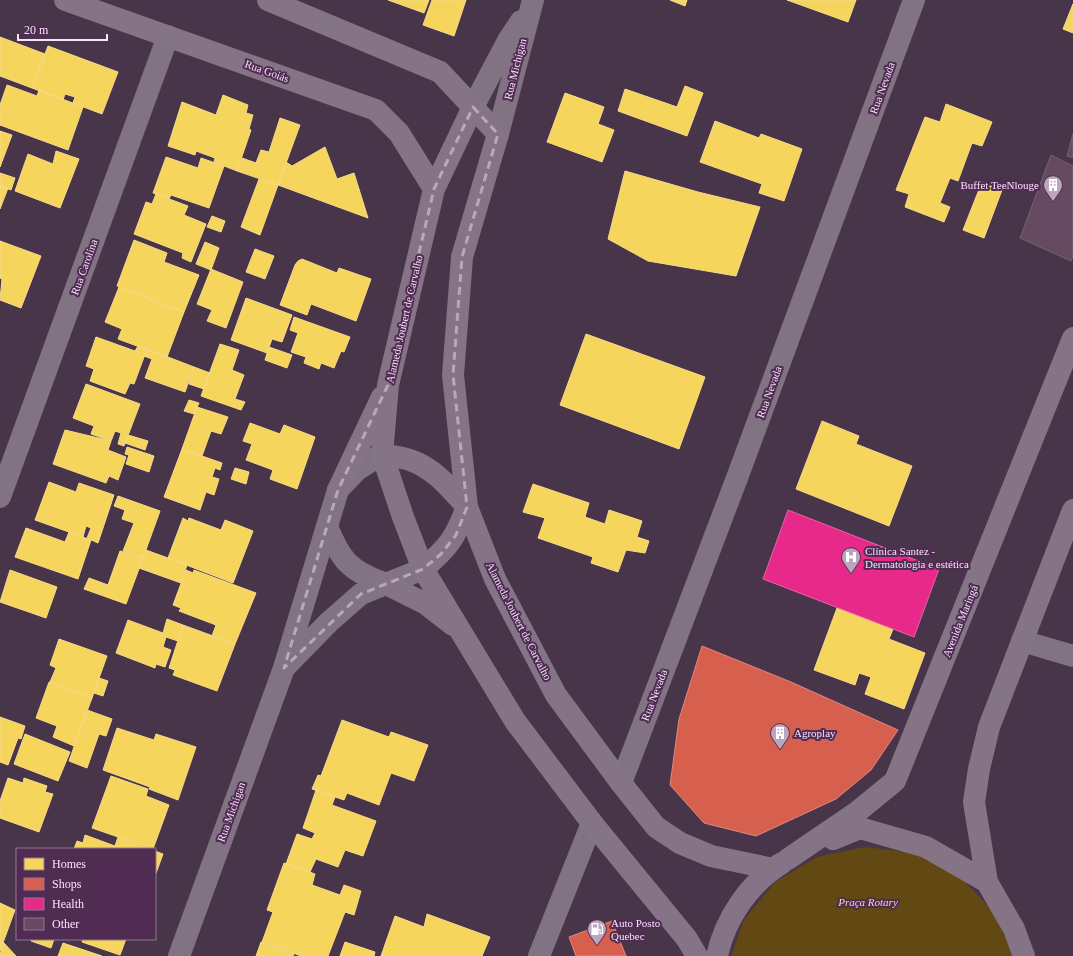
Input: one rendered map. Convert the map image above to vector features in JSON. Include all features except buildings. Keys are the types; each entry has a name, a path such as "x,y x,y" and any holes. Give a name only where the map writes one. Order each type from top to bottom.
{"main road":[{"name":"Rua Goiás","path":"65,0 376,110 399,133 434,188"},
{"path":"268,0 440,72 498,134"},
{"name":"Alameda Joubert de Carvalho","path":"473,107 434,188 388,385 382,454 403,518 423,569 464,634 515,721 592,823 687,939 697,956"},
{"name":"Alameda Joubert de Carvalho","path":"498,134 462,257 453,376 467,507 495,579 556,694 621,783 656,826 680,843 711,856 781,864"},
{"name":"Avenida Maringá","path":"781,864 857,812 895,780 1073,338"},
{"path":"338,490 388,385"},
{"path":"382,454 410,460 428,469 449,487 467,507 456,536 441,554 423,569"},
{"path":"1024,956 1014,929 987,882 974,802 979,769 989,727 1073,510"},
{"path":"384,583 426,604 464,634"},
{"path":"717,956 721,938 742,900 781,864 860,828 926,847 987,882"}],"street":[{"name":"Rua Nevada","path":"621,783 740,470 914,0"},
{"name":"Rua Michigan","path":"473,107 509,39 532,2"},
{"name":"Rua Michigan","path":"498,134 532,2"},
{"name":"Rua Carolina","path":"0,497 168,36"},
{"name":"Rua Michigan","path":"179,956 284,668 338,490 357,470 382,454"},
{"path":"327,526 337,550 352,567 367,577 384,583"},
{"name":"Rua Michigan","path":"284,668 329,622 361,594 384,583 423,569"},
{"path":"1022,641 1073,656"},
{"path":"538,956 592,823"}],"highlighted area":[{"path":"473,107 498,134 462,257 453,375 467,507 456,535 441,554 423,569 361,594 284,668 338,490 388,385 434,189"}],"green space":[{"name":"Praça Rotary","path":"865,847 914,853 958,875 991,909 1012,951 1013,956 731,956 744,920 775,882 817,857"}],"place":[{"name":"Buffet TeeNlouge","path":"1053,202"},
{"name":"Clínica Santez - Dermatologia e estética","path":"851,574"},
{"name":"Agroplay","path":"780,750"},
{"name":"Auto Posto Quebec","path":"597,946"}]}
